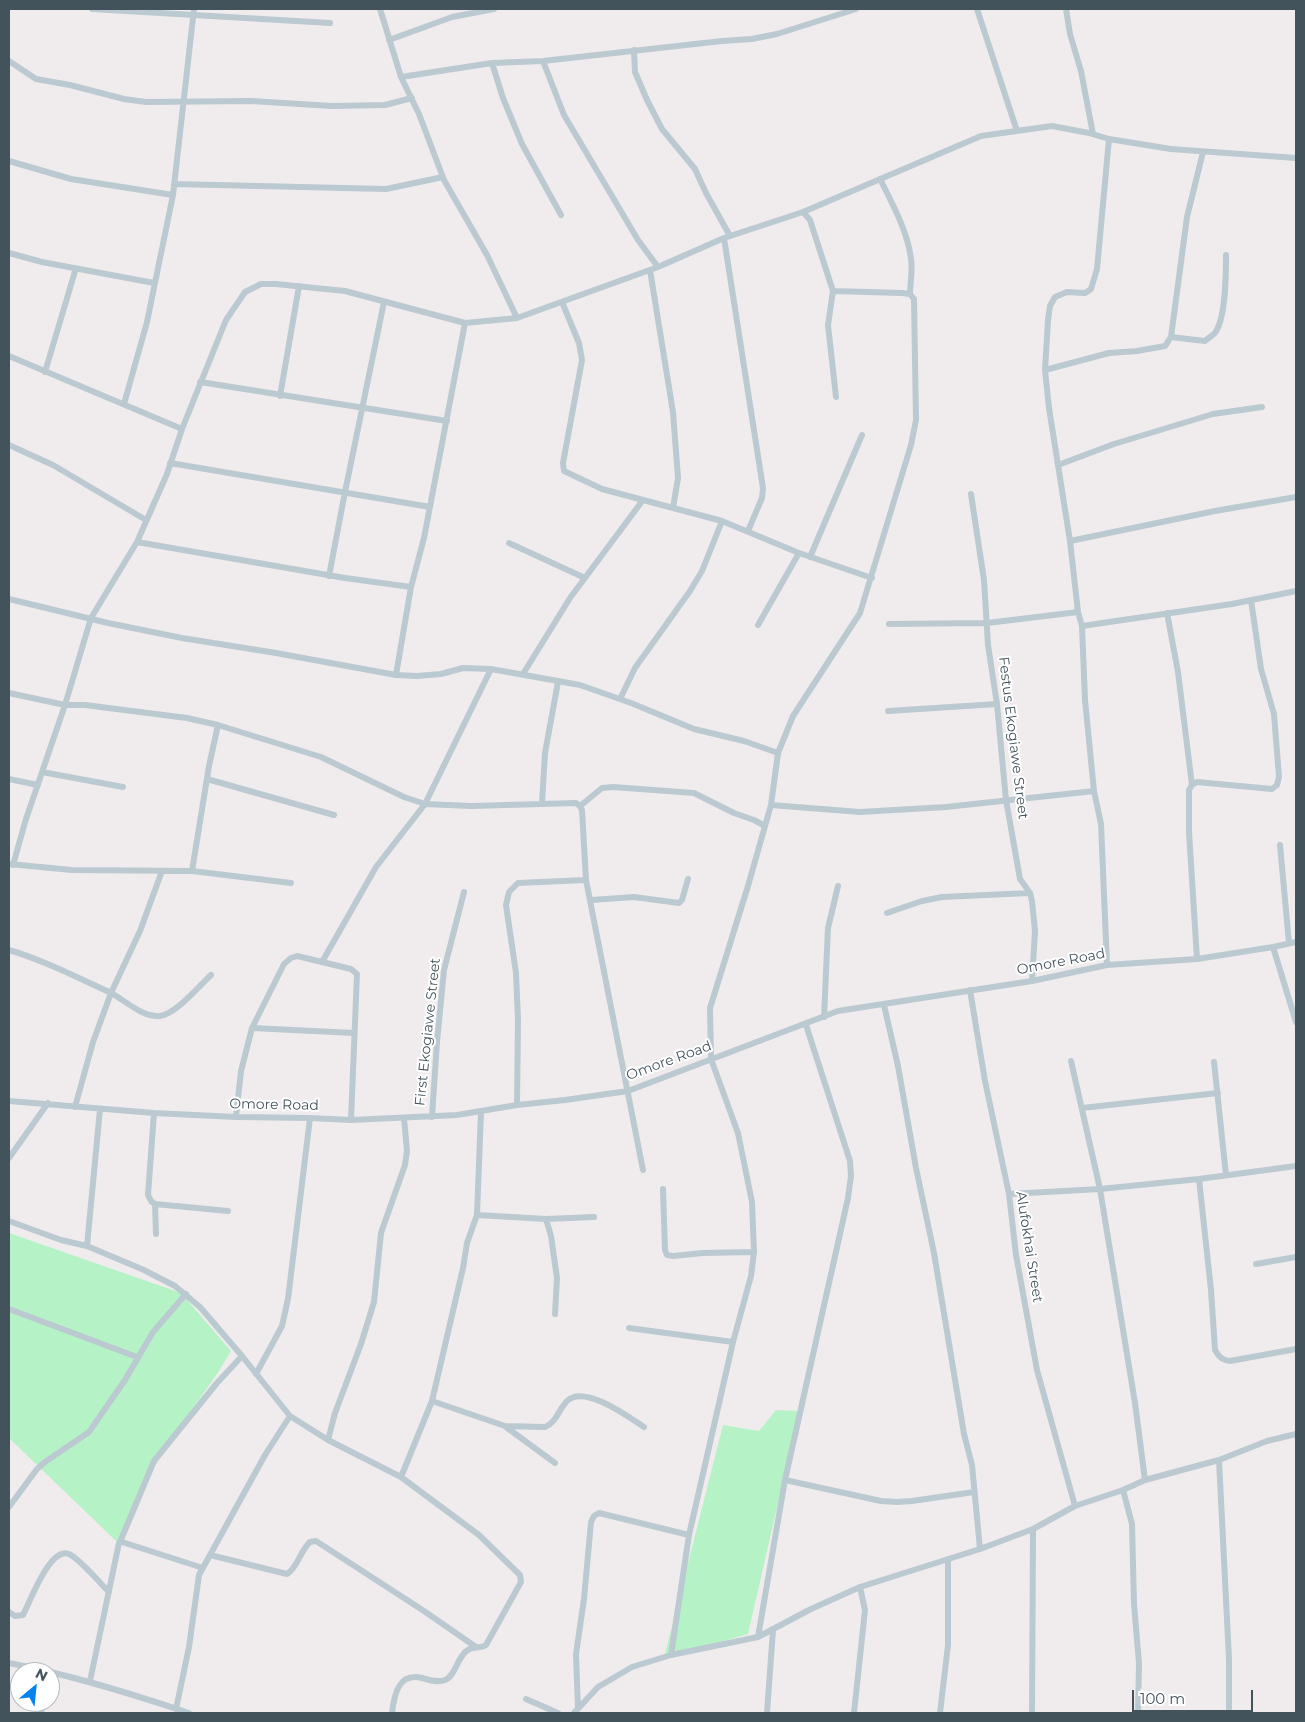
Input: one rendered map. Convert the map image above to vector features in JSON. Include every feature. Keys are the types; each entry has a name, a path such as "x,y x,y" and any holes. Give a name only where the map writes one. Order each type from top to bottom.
{"street":[{"path":"94,9 193,12 330,23"},
{"path":"380,9 401,77 419,114 443,177 486,255 517,318"},
{"path":"389,40 452,17 494,9"},
{"path":"401,77 492,62 543,61 634,50 752,40 856,9"},
{"path":"977,9 1017,131"},
{"path":"1066,9 1074,52 1081,72 1094,134"},
{"path":"124,404 147,322 173,195 193,12"},
{"path":"634,50 635,72 647,100 662,129 696,169 727,237 763,488 762,498 748,531"},
{"path":"9,61 36,79 146,102 251,101 332,106 385,105 412,98"},
{"path":"543,61 564,115 638,240 658,267"},
{"path":"492,62 503,98 522,144 561,215"},
{"path":"290,883 192,872 72,870 11,864 65,705 91,618 138,542 226,320 245,292 261,284 299,286 345,291 466,323 517,318 658,267 727,237 803,212 981,136 1052,126 1094,134 1109,139 1171,149 1296,158"},
{"path":"1107,966 1101,824 1094,791 1085,700 1082,626 1078,612 1070,541 1045,370 1050,306 1055,298 1067,292 1085,293 1091,289 1098,269 1109,139"},
{"path":"1045,370 1109,353 1165,346 1171,337 1187,217 1203,152"},
{"path":"9,161 71,180 173,195"},
{"path":"174,184 386,188 443,177"},
{"path":"671,1655 689,1535 733,1342 751,1276 754,1252 752,1202 738,1133 711,1059 710,1008 771,805 778,753 793,716 860,613 911,445 916,420 914,299 910,294 911,259 898,217 880,179"},
{"path":"803,212 810,220 833,291 828,326 836,397"},
{"path":"9,253 42,262 154,283"},
{"path":"1171,337 1205,340 1214,333 1219,325 1224,295 1226,255"},
{"path":"45,372 76,268"},
{"path":"650,270 673,412 678,478 673,508"},
{"path":"280,396 299,286"},
{"path":"833,291 910,294"},
{"path":"329,576 361,408 384,302"},
{"path":"562,302 579,343 582,360 563,462 564,471 602,489 722,521 799,553 872,578"},
{"path":"396,675 411,587 424,538 466,323"},
{"path":"9,356 182,429"},
{"path":"200,382 447,421"},
{"path":"1058,465 1114,444 1213,414 1262,407"},
{"path":"810,557 862,435"},
{"path":"9,445 53,465 146,520"},
{"path":"170,463 430,507"},
{"name":"Festus Ekogiawe Street","path":"970,494 984,580 988,645 998,704 1006,800 1020,879 1030,893 1035,931 1032,981"},
{"path":"1070,541 1215,511 1296,497"},
{"path":"523,674 570,598 643,500"},
{"path":"620,699 635,668 690,591 702,570 722,521"},
{"path":"138,542 329,576 411,587"},
{"path":"509,543 585,578"},
{"path":"758,625 799,553"},
{"path":"1082,626 1251,600 1296,591"},
{"path":"9,599 182,638 396,675 441,674 463,668 491,669 580,685 620,699 694,730 744,741 778,753"},
{"path":"1197,959 1189,824 1189,790 1197,782 1272,789 1277,785 1279,777 1274,714 1261,669 1251,600"},
{"path":"889,624 987,622 1078,612"},
{"path":"1167,613 1178,672 1192,785"},
{"path":"322,962 376,867 426,804 491,669"},
{"path":"542,803 544,753 558,682"},
{"path":"9,694 65,705 85,705 187,718 218,725 321,757 404,797 426,804 471,806 576,803 580,806 584,824 586,880 643,1170"},
{"path":"888,711 998,704"},
{"path":"192,872 218,725"},
{"path":"42,772 123,787"},
{"path":"9,779 38,785"},
{"path":"207,779 334,815"},
{"path":"580,806 602,788 613,787 694,793 765,826"},
{"path":"771,805 860,812 946,807 1094,791"},
{"path":"1280,845 1289,944"},
{"path":"75,1107 94,1042 112,993 140,930 162,871"},
{"path":"590,900 634,898 679,903 682,900 688,879"},
{"path":"517,1105 518,1020 516,973 506,905 508,892 518,883 586,880"},
{"path":"824,1017 828,928 838,886"},
{"name":"First Ekogiawe Street","path":"432,1117 444,970 464,892"},
{"path":"887,913 922,901 942,897 1030,893"},
{"name":"Omore Road","path":"9,1101 236,1118 351,1120 432,1117 481,1112 517,1105 628,1091 838,1011 1032,981 1107,966 1197,959 1296,942"},
{"path":"1273,947 1296,1022"},
{"path":"9,950 32,957 112,993 149,1015 161,1016 172,1012 210,975"},
{"path":"236,1118 241,1071 252,1028 284,964 297,956 351,969 357,974 351,1120"},
{"name":"Alufokhai Street","path":"970,990 985,1081 1009,1194 1016,1255 1037,1370 1075,1506"},
{"path":"884,1005 898,1066 916,1168 934,1253 964,1434 972,1465 980,1549"},
{"path":"758,1637 784,1480 848,1198 851,1176 850,1161 806,1024"},
{"path":"252,1028 354,1033"},
{"path":"1071,1061 1100,1189 1135,1403 1145,1480"},
{"path":"1214,1062 1226,1175"},
{"path":"1082,1108 1218,1094"},
{"path":"9,1158 48,1104"},
{"path":"87,1246 100,1109"},
{"path":"401,1477 432,1400 463,1268 467,1243 477,1215 481,1112"},
{"path":"154,1113 148,1195 151,1201 155,1204 228,1211"},
{"path":"256,1374 282,1326 288,1299 310,1118"},
{"path":"328,1440 335,1413 361,1344 374,1302 381,1233 405,1165 407,1152 404,1118"},
{"path":"1009,1194 1100,1189 1199,1179 1296,1166"},
{"path":"1199,1179 1211,1290 1215,1350 1218,1357 1230,1361 1296,1349"},
{"path":"663,1189 665,1250 667,1255 754,1252"},
{"path":"155,1204 156,1234"},
{"path":"477,1215 546,1219 594,1217"},
{"path":"546,1219 557,1278 555,1314"},
{"path":"9,1221 61,1240 87,1246 155,1275 175,1286 200,1307 290,1416 328,1440 401,1477 479,1535 520,1576 521,1582 486,1645 482,1648 476,1647 424,1610 316,1542 310,1542 306,1545 292,1571 287,1574 244,1565 210,1555"},
{"path":"1256,1264 1296,1257"},
{"path":"9,1507 37,1469 89,1432 125,1380 153,1332 186,1294"},
{"path":"9,1309 137,1357"},
{"path":"630,1328 733,1342"},
{"path":"90,1681 120,1542 154,1462 217,1383 242,1356"},
{"path":"505,1426 545,1427 550,1425 568,1400 577,1397 590,1397 616,1408 644,1427"},
{"path":"432,1400 505,1426 555,1463"},
{"path":"176,1709 188,1648 199,1575 265,1455 290,1416"},
{"path":"576,1710 598,1687 632,1667 671,1655 758,1637 860,1586 980,1549 1033,1529 1075,1506 1123,1490 1145,1480 1219,1460 1267,1441 1296,1434"},
{"path":"1219,1460 1229,1659 1229,1713"},
{"path":"784,1480 881,1501 898,1502 974,1492"},
{"path":"1123,1490 1132,1524 1138,1663 1138,1713"},
{"path":"576,1710 576,1654 584,1600 591,1522 594,1516 599,1513 689,1535"},
{"path":"1032,1713 1033,1529"},
{"path":"120,1542 203,1568"},
{"path":"9,1612 15,1616 23,1616 50,1562 58,1554 63,1553 70,1554 109,1592"},
{"path":"940,1713 948,1645 948,1559"},
{"path":"854,1713 866,1610 860,1586"},
{"path":"767,1713 773,1630"},
{"path":"392,1713 394,1693 400,1684 408,1678 418,1677 439,1682 447,1680 467,1650 476,1647"},
{"path":"60,1674 90,1681 189,1713"},
{"path":"526,1699 558,1713"}],"green space":[{"path":"9,1233 181,1293 231,1351 155,1462 119,1544 9,1438"},
{"path":"776,1410 799,1411 748,1634 664,1658 723,1425 759,1431"}]}
